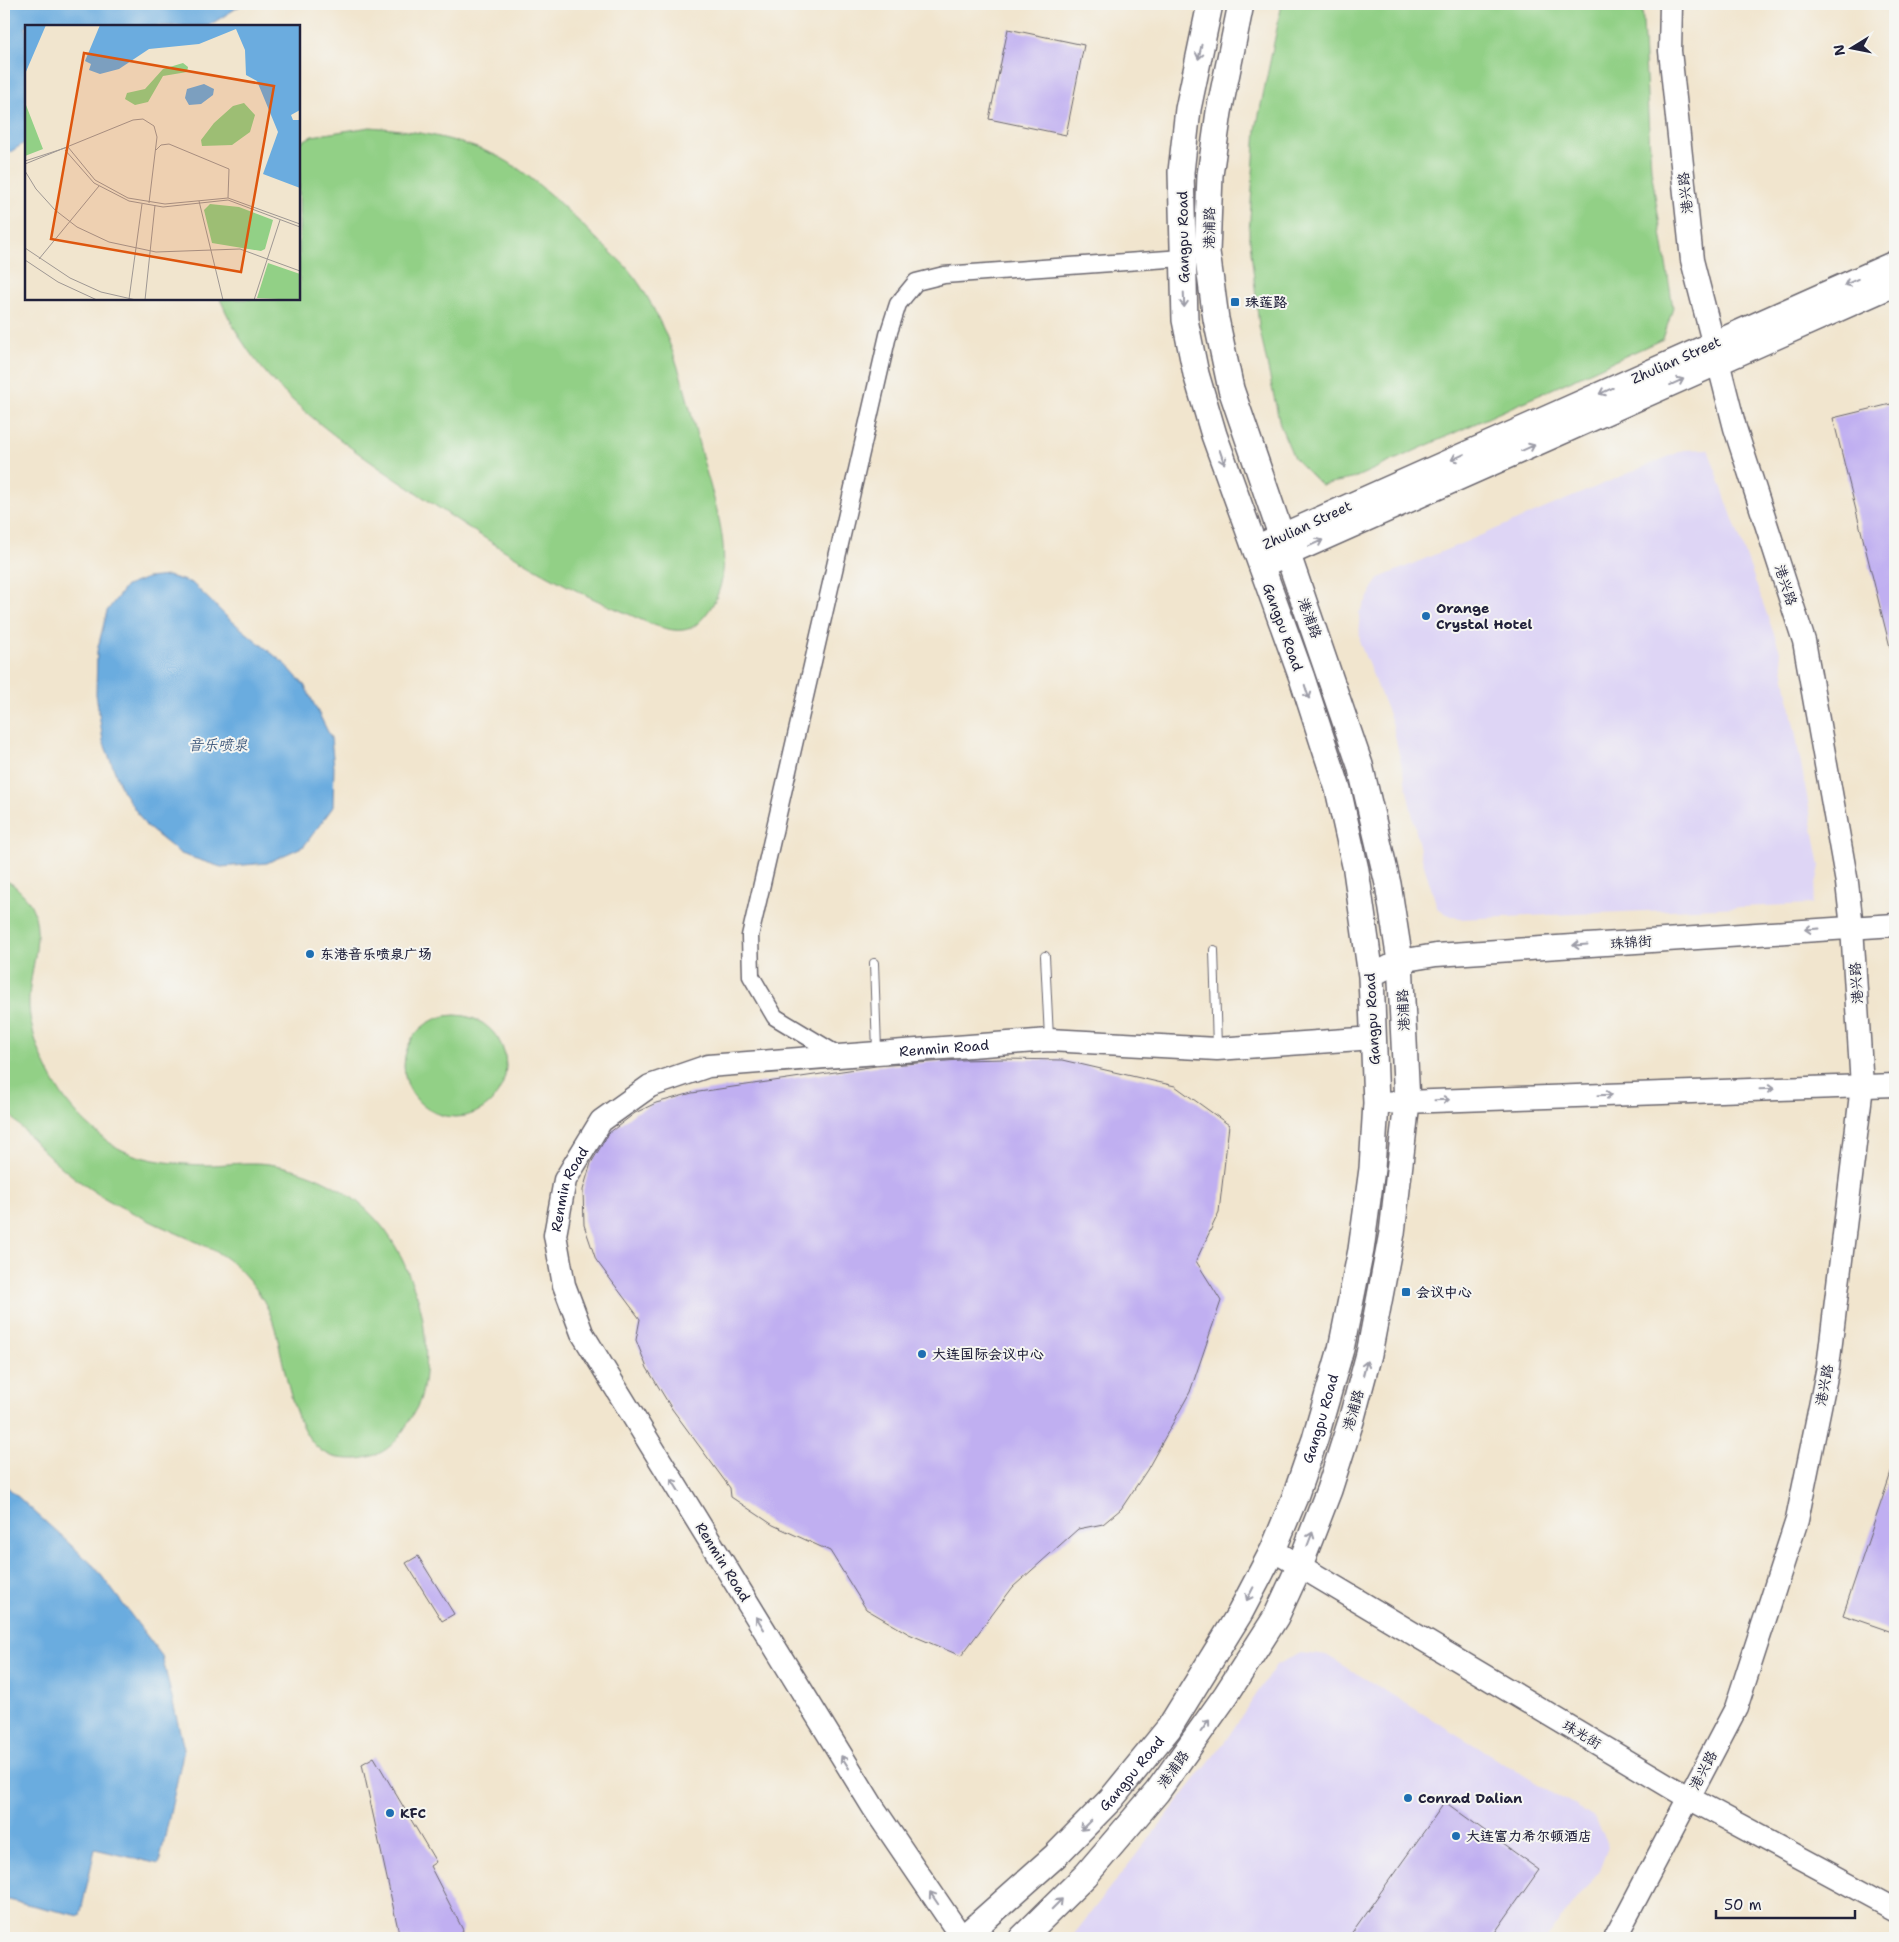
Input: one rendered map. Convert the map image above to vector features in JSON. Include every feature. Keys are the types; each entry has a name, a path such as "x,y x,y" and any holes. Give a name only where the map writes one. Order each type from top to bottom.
{"main road":[{"name":"Gangpu Road","path":"962,1938 1055,1856 1111,1799 1169,1728 1240,1613 1273,1550 1309,1455 1341,1349 1361,1250 1372,1169 1376,1102 1371,976 1356,870 1338,789 1302,678 1214,435 1196,374 1185,320 1181,172 1188,109 1210,4"},
{"name":"港浦路","path":"1022,1938 1086,1875 1157,1792 1226,1695 1261,1640 1276,1616 1300,1565 1332,1481 1368,1354 1392,1233 1407,1102 1400,961 1388,884 1360,765 1231,389 1216,319 1207,252 1210,175 1219,112 1241,4"},
{"name":"港兴路","path":"1615,1938 1736,1708 1797,1520 1828,1367 1862,1086 1852,926 1847,883 1804,641 1735,428 1692,260 1670,51 1671,4"},
{"name":"Zhulian Street","path":"1257,556 1267,564 1284,546 1716,353 1895,262"},
{"name":"Zhulian Street","path":"1716,353 1895,285"},
{"name":"珠锦街","path":"1371,976 1400,961 1436,955 1852,926 1895,925"},
{"name":"Renmin Road","path":"962,1938 868,1798 582,1333 564,1285 555,1235 565,1180 601,1121 650,1086 708,1066 1049,1040 1216,1049 1374,1038"},
{"path":"1376,1102 1895,1085"},
{"name":"珠光街","path":"1273,1550 1689,1798 1895,1909"}],"street":[{"path":"838,1055 775,1017 751,976 750,936 888,335 898,304 916,282 944,275 1182,258"}],"lane":[{"path":"1214,950 1216,1049"},
{"path":"1045,956 1049,1040"},
{"path":"874,963 877,1052"}],"shaded area":[{"path":"1708,449 1780,651 1820,866 1812,904 1459,919 1438,910 1422,859 1392,722 1360,644 1359,613 1379,578 1684,450"},
{"path":"1301,1653 1328,1656 1594,1818 1609,1846 1600,1870 1546,1938 1071,1938 1226,1740 1276,1665"}],"green space":[{"path":"1282,4 1642,4 1651,169 1673,308 1663,339 1352,479 1321,485 1294,458 1280,425 1259,326 1249,232 1256,129"},
{"path":"370,127 402,130 449,139 495,155 523,172 567,210 635,278 652,306 674,355 686,393 721,530 723,570 719,589 711,607 698,623 691,628 682,630 662,628 598,601 543,573 465,525 366,458 319,423 268,376 241,340 220,300 300,300 300,142 312,136"},
{"path":"4,880 21,892 30,904 35,918 37,932 36,947 29,992 29,1007 36,1043 46,1066 64,1098 90,1127 122,1150 154,1160 201,1165 267,1164 295,1169 314,1176 332,1185 365,1208 391,1239 401,1257 417,1296 423,1321 426,1352 424,1383 417,1407 406,1427 387,1449 369,1457 350,1459 329,1455 316,1446 305,1432 297,1415 269,1310 256,1289 240,1270 214,1250 121,1207 72,1176 29,1136 4,1107"},
{"path":"455,1015 474,1019 491,1030 502,1047 506,1066 502,1085 491,1102 474,1113 455,1117 436,1113 419,1102 408,1085 404,1066 408,1047 419,1030 436,1019"}],"water":[{"path":"4,4 243,4 210,25 25,25 25,143 4,156"},
{"name":"音乐喷泉","path":"168,576 192,583 227,617 285,664 305,686 331,738 334,767 333,807 304,846 267,863 221,867 181,854 146,826 122,790 103,741 96,694 97,651 107,611 126,586 147,578"},
{"path":"4,1484 95,1567 162,1656 184,1749 159,1864 95,1849 80,1916 4,1899"}],"building":[{"path":"1008,29 1084,45 1066,135 989,119"},
{"path":"1895,403 1895,646 1890,647 1833,418"},
{"name":"大连国际会议中心","path":"1005,1059 1062,1060 1175,1086 1229,1125 1219,1212 1196,1261 1221,1301 1190,1392 1147,1470 1121,1509 1103,1524 1078,1529 1013,1587 961,1656 909,1634 866,1609 830,1551 773,1525 731,1497 730,1488 672,1409 647,1368 636,1340 640,1319 596,1260 584,1225 583,1190 591,1163 609,1133 635,1113 656,1103 692,1093 876,1066"},
{"path":"1893,1467 1895,1467 1895,1633 1843,1615"},
{"path":"418,1556 454,1614 442,1621 406,1563"},
{"name":"KFC","path":"374,1757 436,1862 430,1866 463,1930 460,1938 400,1938 362,1764"},
{"name":"大连富力希尔顿酒店","path":"1445,1802 1539,1870 1491,1938 1348,1938"}],"place":[{"name":"珠莲路","path":"1235,302"},
{"name":"Orange Crystal Hotel","path":"1426,616"},
{"name":"东港音乐喷泉广场","path":"310,954"},
{"name":"会议中心","path":"1406,1292"},
{"name":"大连国际会议中心","path":"922,1354"},
{"name":"Conrad Dalian","path":"1408,1798"},
{"name":"KFC","path":"390,1813"},
{"name":"大连富力希尔顿酒店","path":"1456,1836"}]}
